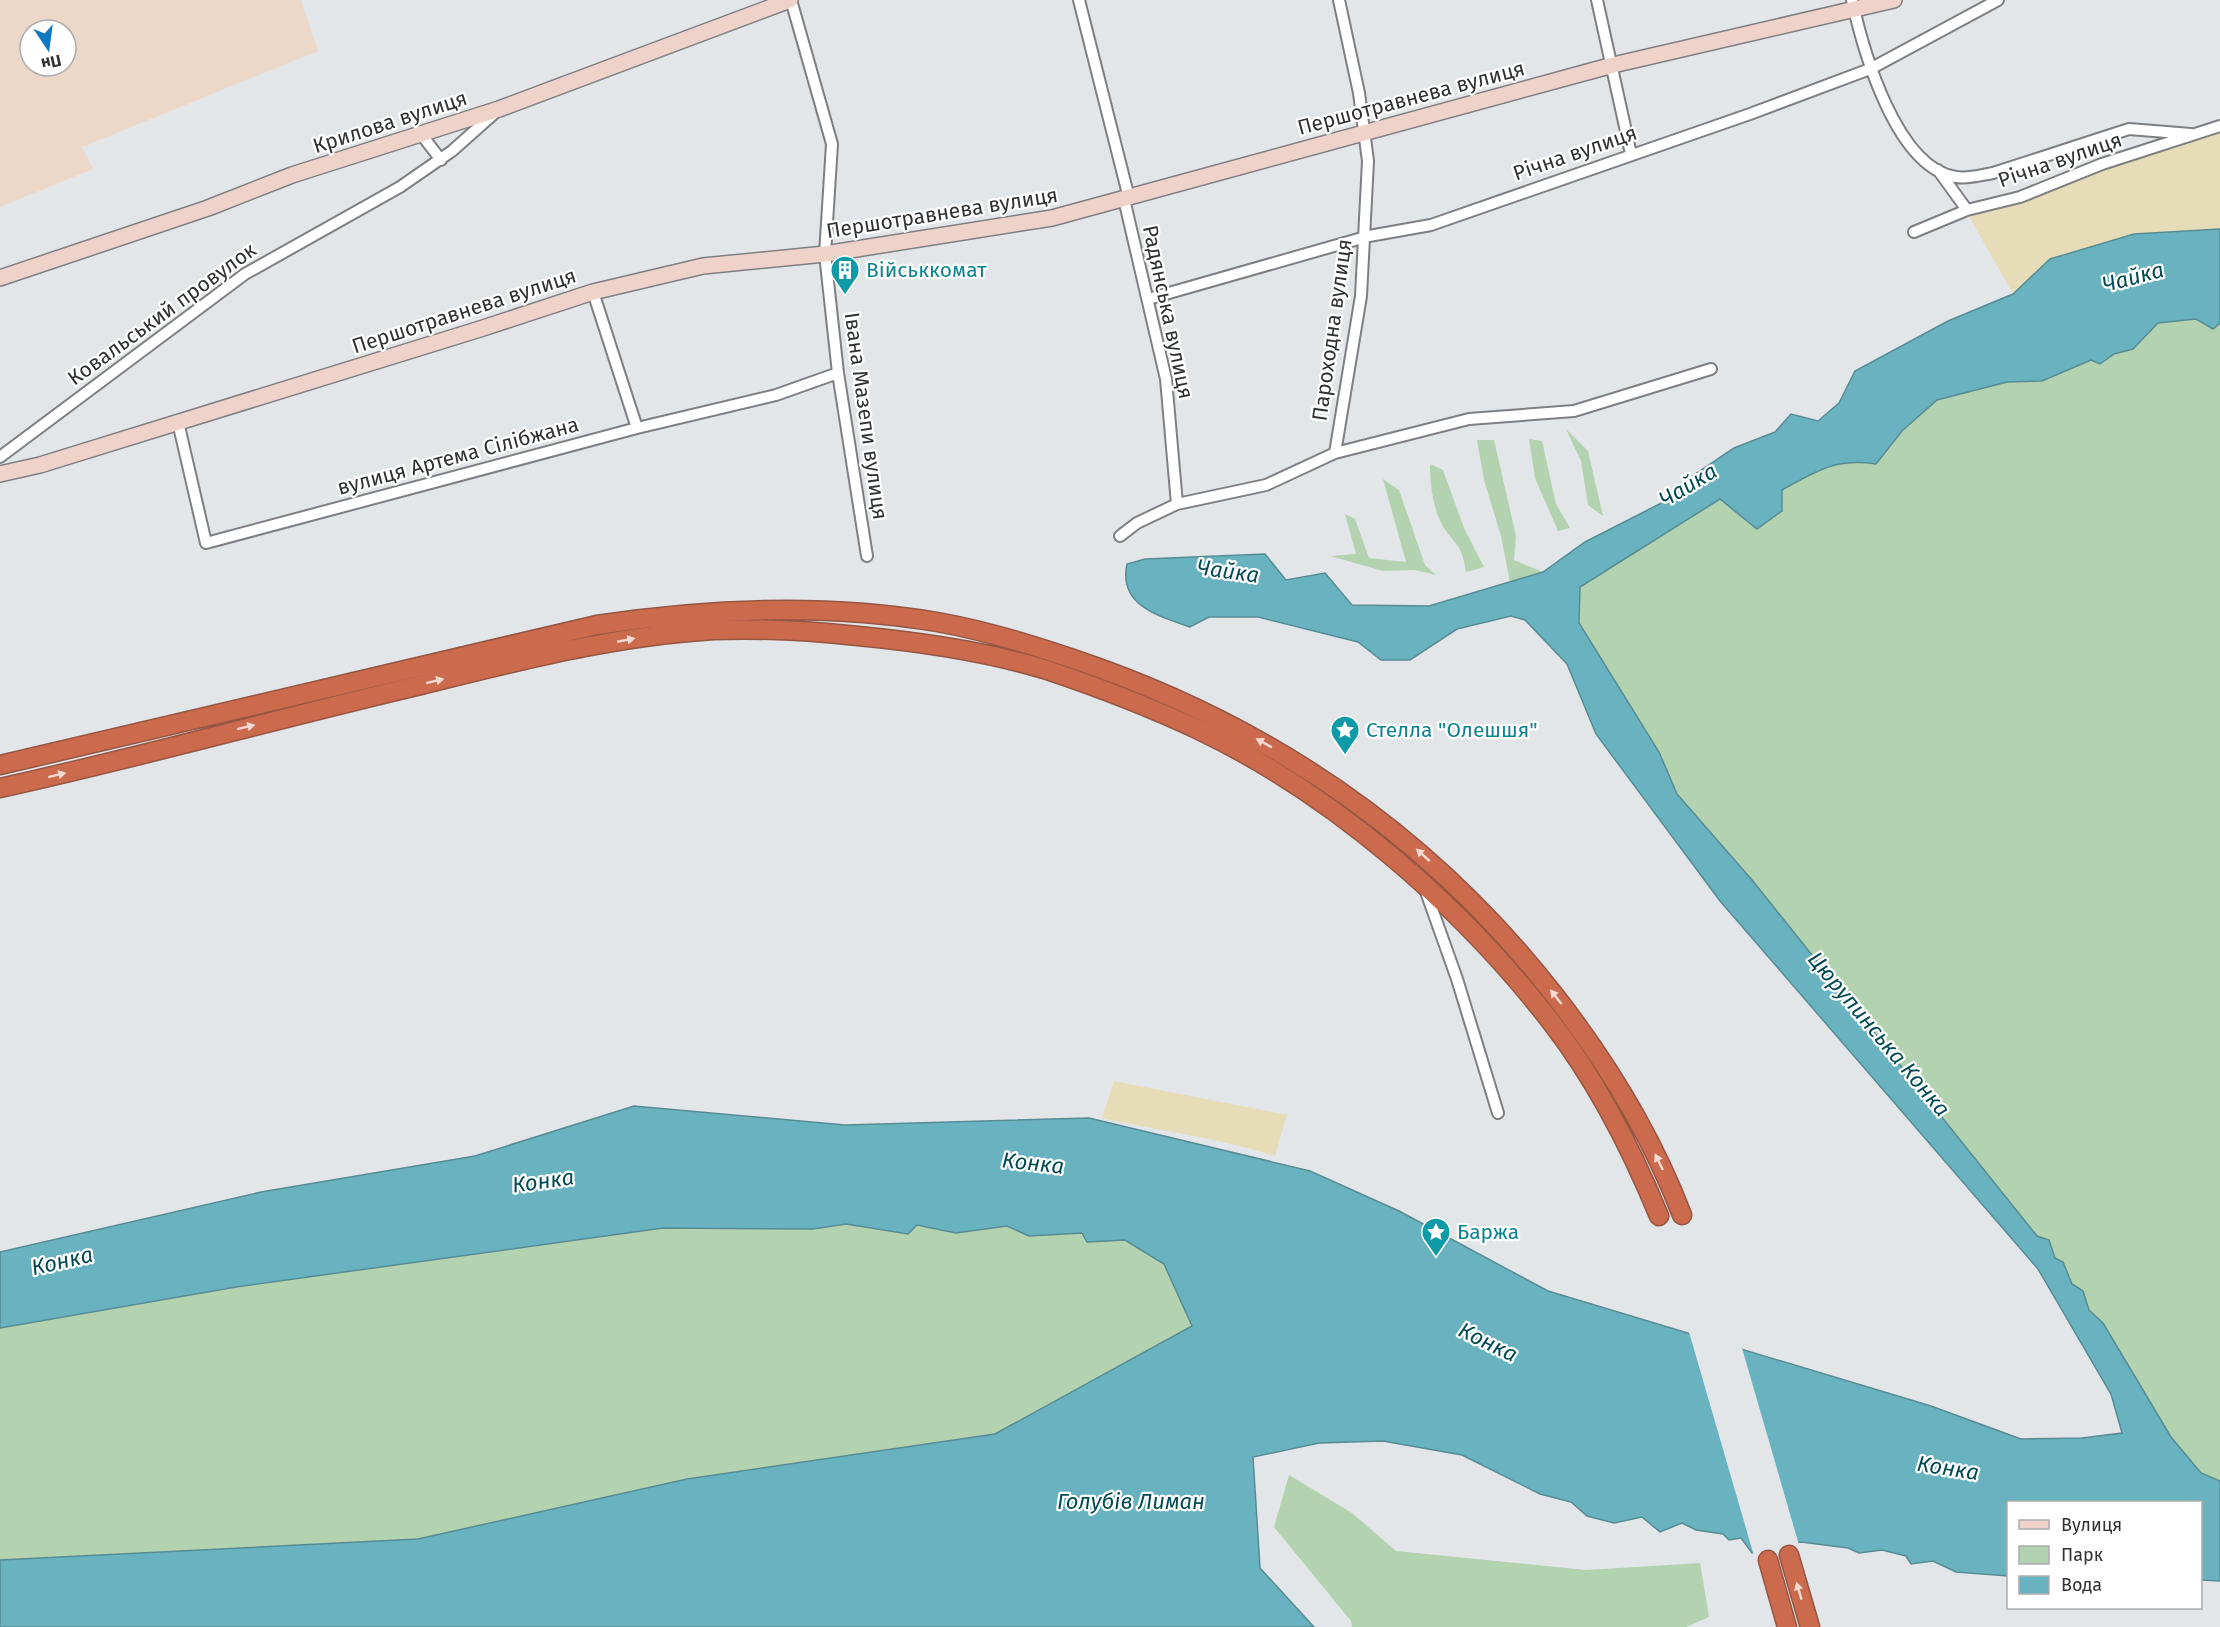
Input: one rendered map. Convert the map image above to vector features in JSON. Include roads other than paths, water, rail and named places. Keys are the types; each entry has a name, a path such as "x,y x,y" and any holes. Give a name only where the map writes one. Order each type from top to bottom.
{"highway":[{"path":"0,765 597,626 669,615 810,609 938,622 1030,644 1129,678 1218,717 1297,761 1384,822 1424,855 1496,925 1596,1049 1623,1090 1648,1138 1682,1215"},
{"path":"0,790 540,657 641,637 715,630 793,630 957,649 1043,669 1119,696 1200,730 1276,773 1365,834 1424,886 1501,963 1553,1024 1600,1096 1639,1168 1659,1216"},
{"path":"1789,1555 1810,1627"},
{"path":"1768,1560 1787,1627"}],"street":[{"name":"Крилова вулиця","path":"0,278 208,208 292,175 500,109 790,0"},
{"name":"Івана Мазепи вулиця","path":"790,0 832,144 825,254 838,373 867,556"},
{"name":"Радянська вулиця","path":"1079,0 1127,199 1166,379 1177,504"},
{"name":"Пароходна вулиця","path":"1335,453 1361,296 1368,161 1366,131 1339,0"},
{"path":"1597,0 1631,154"},
{"name":"Першотравнева вулиця","path":"0,474 40,465 593,292 703,266 825,254 1052,218 1613,65 1853,4 1894,0"},
{"name":"Річна вулиця","path":"1148,298 1365,237 1431,225 1750,114 1870,69 1998,0"},
{"path":"1853,4 1870,69 1910,146 1938,169 1954,177 1972,177 2029,163 2129,129 2191,134"},
{"name":"Ковальський провулок","path":"0,457 245,274 400,188 441,160 500,109"},
{"name":"Річна вулиця","path":"1914,232 1967,210 2020,197 2191,134 2220,126"},
{"path":"421,134 441,160"},
{"path":"1938,169 1967,210"},
{"path":"593,292 637,428"},
{"path":"1120,536 1137,523 1177,504 1266,485 1335,453 1469,419 1574,411 1711,369"},
{"name":"вулиця Артема Сілібжана","path":"178,422 206,543 637,428 776,395 838,373"},
{"path":"1424,886 1457,979 1498,1113"}],"water":[{"path":"2220,229 2220,323 2213,329 2196,319 2158,323 2133,349 2114,354 2100,364 2091,360 2042,381 2007,382 1937,400 1902,431 1876,464 1837,465 1816,472 1782,490 1782,511 1757,529 1720,499 1580,587 1579,623 1659,752 1677,794 1752,880 2037,1236 2049,1240 2055,1258 2063,1262 2072,1284 2083,1291 2089,1310 2103,1323 2171,1437 2201,1473 2220,1481 2220,1581 2202,1580 2202,1501 2007,1501 2007,1576 1956,1572 1933,1561 1911,1564 1906,1556 1882,1550 1859,1553 1848,1548 1801,1542 1752,1553 1741,1538 1729,1540 1723,1534 1696,1530 1682,1523 1660,1532 1642,1517 1614,1523 1587,1516 1571,1502 1540,1494 1462,1455 1383,1441 1319,1443 1253,1457 1260,1568 1314,1627 0,1627 0,1560 418,1539 687,1479 995,1434 1192,1326 1164,1264 1125,1240 1087,1242 1082,1233 1029,1236 1007,1226 956,1233 917,1225 908,1234 846,1224 813,1229 663,1228 236,1287 0,1328 0,1252 261,1192 475,1156 634,1106 845,1125 1089,1118 1310,1171 1399,1211 1548,1291 1931,1406 2021,1439 2082,1438 2122,1433 2111,1394 2038,1269 1720,901 1596,734 1567,664 1525,620 1511,616 1457,629 1410,660 1381,660 1358,642 1258,617 1209,617 1190,627 1143,607 1129,590 1126,578 1127,564 1145,559 1265,554 1286,580 1325,573 1352,605 1429,606 1543,572 1585,542 1677,495 1679,485 1734,448 1775,432 1791,414 1818,421 1839,403 1855,371 1948,321 2013,294 2050,259 2134,234"}],"place":[{"name":"Військкомат","path":"845,296"},
{"name":"Стелла \"Олешшя\"","path":"1345,756"},
{"name":"Баржа","path":"1436,1258"}],"water label":[{"name":"Чайка","path":"2133,277"},
{"name":"Чайка","path":"1688,485"},
{"name":"Чайка","path":"1228,571"},
{"name":"Цюрупинська Конка","path":"1879,1034"},
{"name":"Конка","path":"1033,1163"},
{"name":"Конка","path":"543,1181"},
{"name":"Конка","path":"62,1261"},
{"name":"Конка","path":"1488,1342"},
{"name":"Конка","path":"1948,1468"},
{"name":"Голубів Лиман","path":"1131,1501"}]}
